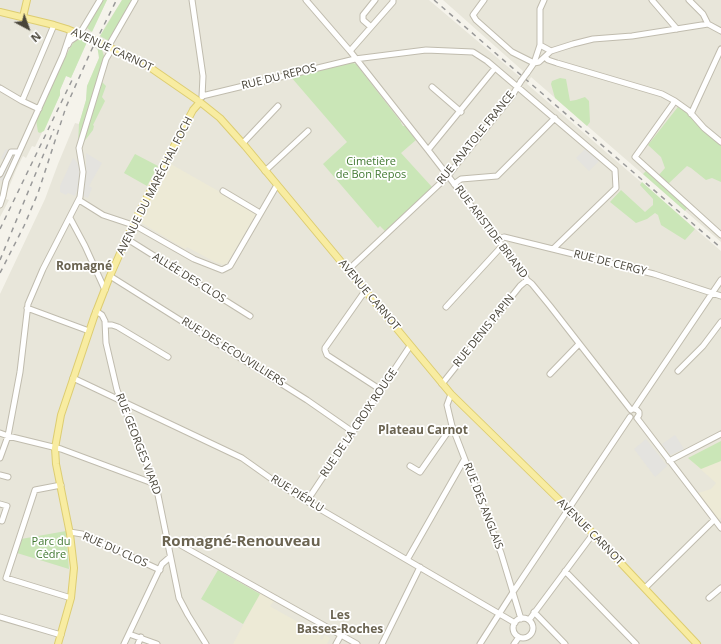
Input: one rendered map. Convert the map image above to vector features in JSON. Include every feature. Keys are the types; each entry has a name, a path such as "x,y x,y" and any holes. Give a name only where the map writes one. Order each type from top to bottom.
{"main road":[{"path":"23,18 27,0"},
{"name":"AVENUE CARNOT","path":"0,12 54,24 79,34 145,64 201,99 243,143 451,394 593,534 696,644"},
{"name":"AVENUE DU MARÉCHAL FOCH","path":"58,644 71,598 74,568 70,532 56,464 55,448 61,416 96,311 110,276 133,224 193,110 201,99"}],"street":[{"path":"0,205 3,196 2,185 6,181 65,51 70,42 79,34 100,0"},
{"path":"0,458 8,436 20,372 27,308 30,296 70,218 81,192 83,172 79,148 110,48 135,0"},
{"path":"192,0 203,76 201,99"},
{"name":"RUE ARISTIDE BRIAND","path":"306,0 350,51 497,239 527,280 532,284 632,409"},
{"path":"372,27 363,20 363,14 375,0"},
{"path":"350,51 372,27 393,2 393,0"},
{"path":"484,0 473,15 476,20 512,52 534,63 539,62 551,51 593,39 632,36 708,24"},
{"name":"RUE ANATOLE FRANCE","path":"348,270 448,176 518,88 521,81 534,63 540,45 540,9 544,0"},
{"path":"652,0 677,29"},
{"path":"690,0 703,14 708,24 721,31"},
{"path":"22,101 54,24"},
{"path":"65,51 71,31"},
{"path":"540,45 551,51"},
{"path":"690,114 721,49"},
{"name":"RUE DU REPOS","path":"201,99 355,58 426,50 473,52 487,61 615,170 616,188 553,249"},
{"path":"545,57 548,60 662,94 675,101 721,142"},
{"path":"428,150 461,112 495,68"},
{"path":"432,87 461,112"},
{"path":"0,88 39,109"},
{"path":"675,101 635,157 721,236"},
{"path":"243,143 278,106"},
{"path":"454,184 461,179 497,176 554,118"},
{"path":"265,171 308,131"},
{"path":"0,174 11,152 19,152"},
{"path":"78,200 103,215 133,224 194,259 219,269 225,269 230,266 277,185"},
{"path":"223,191 260,213"},
{"path":"70,218 85,246 105,290"},
{"name":"RUE DE CERGY","path":"497,239 504,237 654,274 721,296"},
{"name":"ALLÉE DES CLOS","path":"126,240 250,316"},
{"path":"446,307 502,246"},
{"name":"RUE DES ECOUVILLIERS","path":"110,276 307,400 353,432"},
{"name":"RUE DENIS PAPIN","path":"442,384 520,286 527,280"},
{"path":"475,644 479,644 512,592 569,510 630,417 629,413 721,280"},
{"path":"365,291 325,350 327,355 381,390"},
{"path":"27,308 89,331"},
{"path":"96,311 103,317 106,325 118,327 168,357"},
{"path":"678,371 703,346 721,322"},
{"name":"RUE GEORGES VIARD","path":"106,325 106,343 114,380 156,484 179,598 206,644"},
{"path":"550,374 579,344"},
{"name":"RUE DE LA CROIX ROUGE","path":"307,501 410,346"},
{"name":"RUE PIÉPLU","path":"73,378 242,458 273,480 307,501 514,623"},
{"name":"RUE DES ANGLAIS","path":"451,394 447,405 452,426 501,553 521,619"},
{"path":"632,409 639,412 637,418"},
{"path":"630,417 634,419 637,418"},
{"path":"637,418 721,528"},
{"path":"410,466 420,472 452,426"},
{"path":"0,433 55,448 156,484"},
{"path":"669,461 721,434"},
{"path":"407,560 464,460"},
{"path":"0,475 8,478"},
{"path":"61,485 35,490 6,578 71,598"},
{"path":"0,504 7,506 2,521"},
{"path":"645,588 714,520"},
{"name":"RUE DU CLOS","path":"70,532 82,534 160,570"},
{"path":"529,620 593,534"},
{"path":"167,542 178,543 357,644"},
{"path":"124,644 162,564 170,557"},
{"path":"382,644 420,567"},
{"path":"565,571 636,644"},
{"path":"709,598 721,588"},
{"path":"534,612 565,644"},
{"path":"0,617 61,635"},
{"path":"519,637 514,631 514,623 521,619 529,620"},
{"path":"519,637 526,637 531,634 533,628 529,620"},
{"path":"130,634 157,644"},
{"path":"336,644 341,636"},
{"path":"138,644 141,637"},
{"path":"514,644 519,637"},
{"path":"526,637 528,644"}],"shaded area":[{"path":"0,0 107,0 71,78 66,76 60,90 60,95 35,147 32,146 26,158 23,156 16,170 7,192 6,199 9,200 0,217"},
{"path":"122,0 429,0 520,77 523,71 443,0 721,0 721,242 531,77 527,84 721,251 721,644 0,644 0,294 45,199 75,123 79,124 86,100 87,86 99,58 99,51 94,47"},
{"path":"6,149 17,154 4,182 0,180 0,166 1,167 4,160 1,158"},
{"path":"585,149 599,161 589,171 576,158"},
{"path":"86,153 102,163 89,186 92,188 88,198 83,196 86,173"},
{"path":"73,158 80,168 78,187 75,196 68,193 66,195 60,192 60,186"},
{"path":"169,163 257,213 228,262 224,265 215,262 187,247 185,249 140,222 139,219"},
{"path":"675,435 684,449 670,455 662,444"},
{"path":"646,439 667,466 655,477 634,449"},
{"path":"721,441 721,517 718,521 698,493 711,489 716,483 688,458"},
{"path":"260,593 274,601 270,606 273,608 322,634 320,639 322,640 325,635 330,638 327,644 233,644"}],"green space":[{"path":"102,0 107,0 92,32 87,28 87,25"},
{"path":"122,0 133,0 109,41 100,36"},
{"path":"81,38 88,40 71,78 66,76 60,90 60,95 44,131 40,133 38,132 36,120 53,80 74,42"},
{"path":"97,45 101,47 105,59 98,78 106,86 102,97 105,101 93,125 93,130 83,143 78,144 79,124 86,100 87,86 99,58"},
{"name":"Cimetière de Bon Repos","path":"350,62 356,64 403,126 405,126 416,140 401,153 432,187 385,231 380,226 378,228 323,164 347,142 291,77 303,74 306,75"},
{"path":"560,78 566,79 570,101 585,97 589,101 590,122 587,126 555,98 551,84 552,81"},
{"path":"681,103 721,141 721,182 712,178 706,180 687,166 668,184 658,176 665,168 661,157 648,145"},
{"path":"135,154 158,166 147,186 124,173"},
{"path":"646,171 688,207 685,211 643,174"},
{"path":"642,182 695,229 685,240 661,225 658,215 655,213 647,219 636,223 610,202 621,190 645,212 653,205 653,199 640,185"},
{"path":"721,441 721,461 701,469 688,458"},
{"name":"Parc du Cèdre","path":"66,531 69,569 17,553 21,539"},
{"path":"218,570 260,594 243,624 201,599"}],"railway":[{"path":"434,0 721,248"},
{"path":"0,273 24,226 38,193 66,107 91,51 116,1"},
{"path":"0,229 74,76"},
{"path":"0,260 54,129"}],"district":[{"name":"Romagné","path":"84,267"},
{"name":"Plateau Carnot","path":"423,431"},
{"name":"Romagné-Renouveau","path":"241,542"},
{"name":"Les Basses-Roches","path":"340,623"}]}
